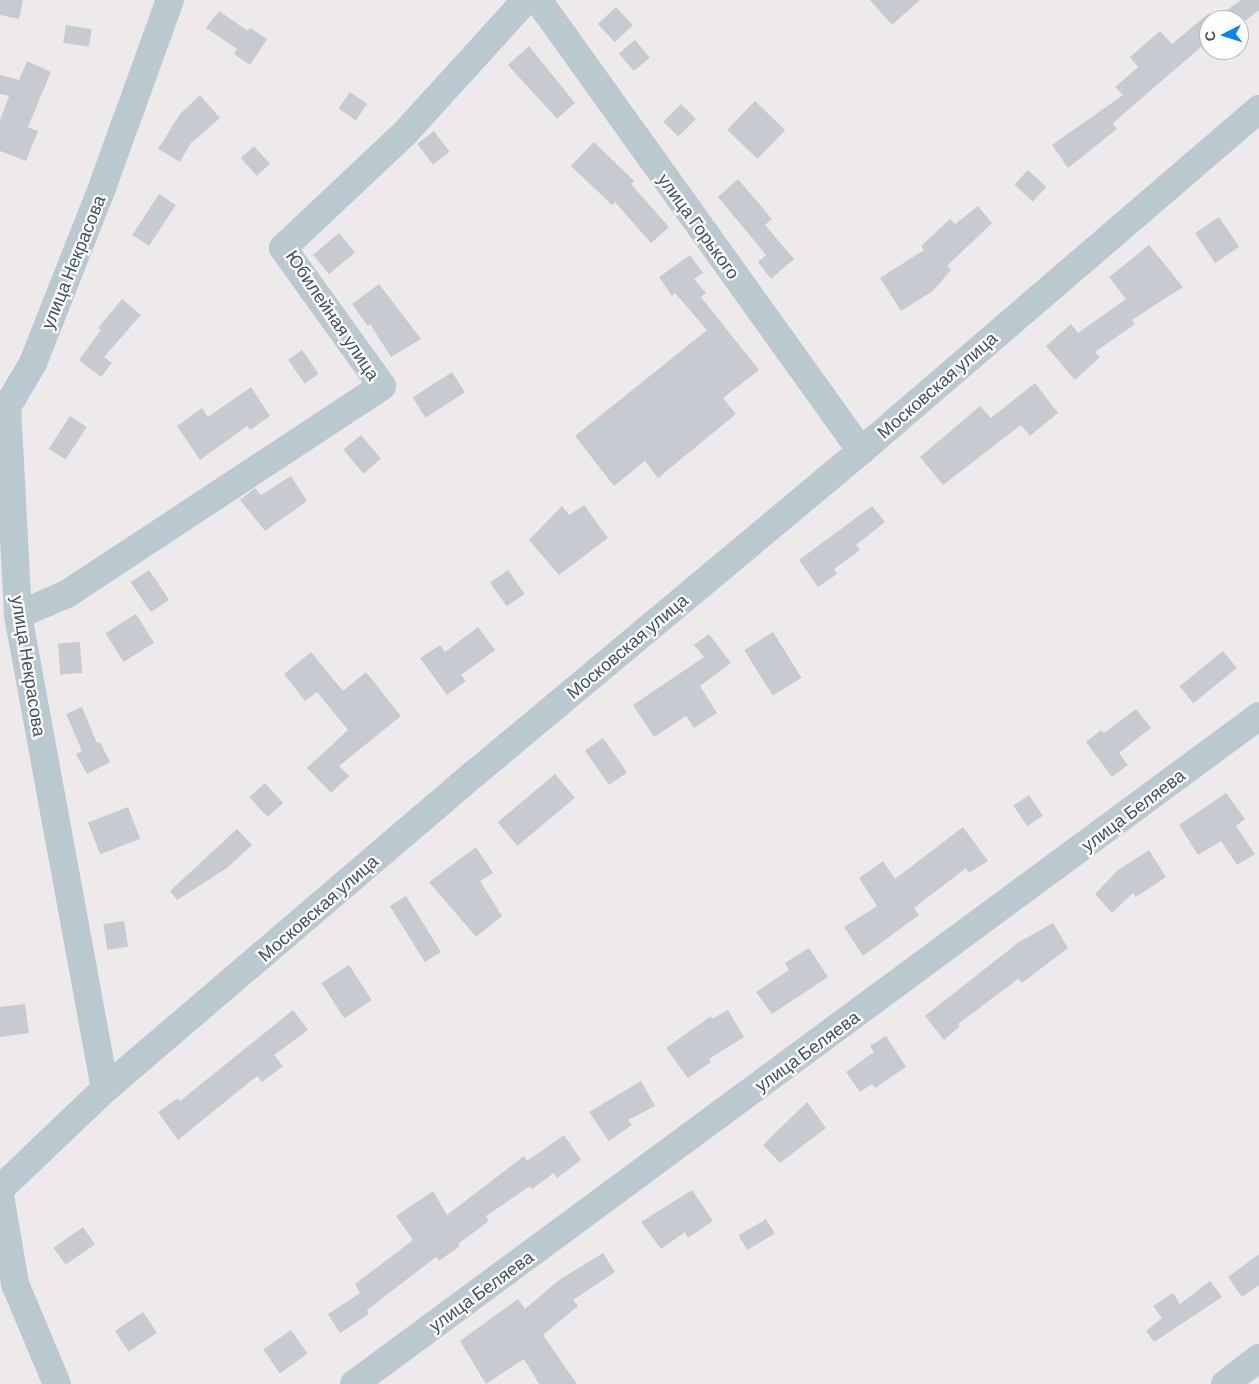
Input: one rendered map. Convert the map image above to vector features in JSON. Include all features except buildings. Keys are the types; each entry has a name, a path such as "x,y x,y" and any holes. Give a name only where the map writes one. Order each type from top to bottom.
{"street":[{"name":"улица Некрасова","path":"106,1088 18,615 4,406 33,363 103,185 170,0"},
{"name":"Юбилейная улица","path":"18,615 67,594 382,386 283,248 404,133 526,0"},
{"name":"улица Горького","path":"538,0 861,451"},
{"name":"Московская улица","path":"0,1189 106,1088 481,767 861,451 1259,109"},
{"name":"улица Беляева","path":"354,1384 1259,716"},
{"path":"0,1195 15,1284 57,1384"},
{"path":"1225,1384 1259,1358"}]}
